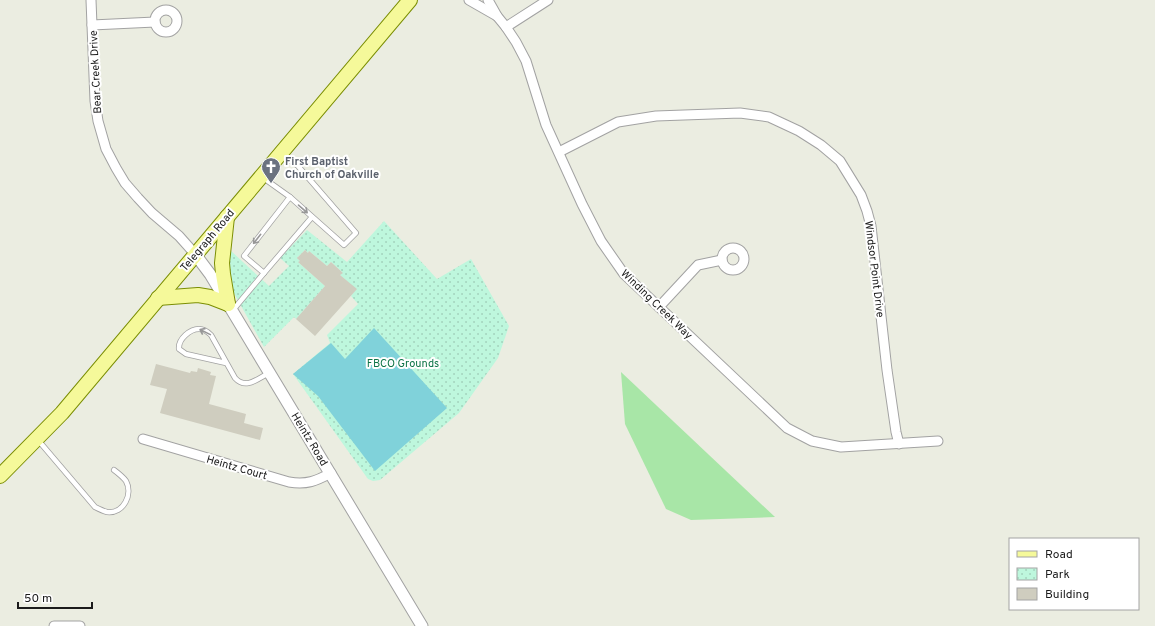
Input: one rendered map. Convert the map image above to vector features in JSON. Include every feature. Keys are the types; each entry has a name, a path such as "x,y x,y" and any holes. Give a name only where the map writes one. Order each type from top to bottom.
{"main road":[{"name":"Telegraph Road","path":"0,476 67,406 410,0"},
{"path":"227,217 222,274 230,308"},
{"path":"158,298 198,295 210,297 230,308"}],"street":[{"name":"Bear Creek Drive","path":"91,0 95,101 98,121 106,149 125,183 152,213 179,236 195,254"},
{"name":"Winding Creek Way","path":"469,0 497,16"},
{"name":"Winding Creek Way","path":"488,0 526,61 539,107 546,125 582,204 601,241 624,274 787,428 812,441 841,448 938,441"},
{"path":"506,27 548,0"},
{"path":"92,25 155,22"},
{"name":"Windsor Point Drive","path":"559,152 618,122 656,116 740,113 769,117 799,131 821,145 840,161 861,195 871,226 890,386 899,444"},
{"name":"Heintz Road","path":"195,254 210,274 270,372 422,626"},
{"path":"659,307 698,264 722,260"},
{"name":"Heintz Court","path":"143,439 289,482 301,484 315,481 331,473"},
{"path":"54,626 80,626"}],"lane":[{"path":"261,176 290,197 344,246 356,233 298,166 280,153"},
{"path":"264,273 244,256 290,197"},
{"path":"230,308 264,273 312,218"},
{"path":"226,363 186,354 179,349 180,342 186,335 198,329 208,332 211,335 226,363 234,378 244,384 251,383 270,372"},
{"path":"37,439 96,507 102,511 109,512 116,510 124,505 128,497 129,489 125,480 114,470"}],"green space":[{"name":"FBCO Grounds","path":"384,221 437,279 471,259 509,326 498,358 459,413 380,480 373,481 368,479 293,374 330,343 327,335 358,304 351,296 356,289 340,275 342,272 331,262 327,266 309,251 308,253 305,250 297,258 300,261 299,263 325,286 296,319 294,317 264,347 230,286 227,263 230,250 269,286 289,266 280,258 307,230 347,262"},
{"path":"374,328 447,408 375,471 318,396 293,374 331,343 345,359"},
{"path":"621,372 775,517 691,520 666,509 625,424"}],"building":[{"path":"305,250 308,253 309,251 327,266 331,262 343,273 340,275 357,289 315,336 296,319 325,286 298,262 300,261 297,258"},
{"path":"156,364 190,373 191,371 197,372 198,368 211,372 210,375 216,376 209,404 246,414 244,423 263,428 260,440 160,413 167,389 150,385"}],"place":[{"name":"First Baptist Church of Oakville","path":"271,184"}]}
